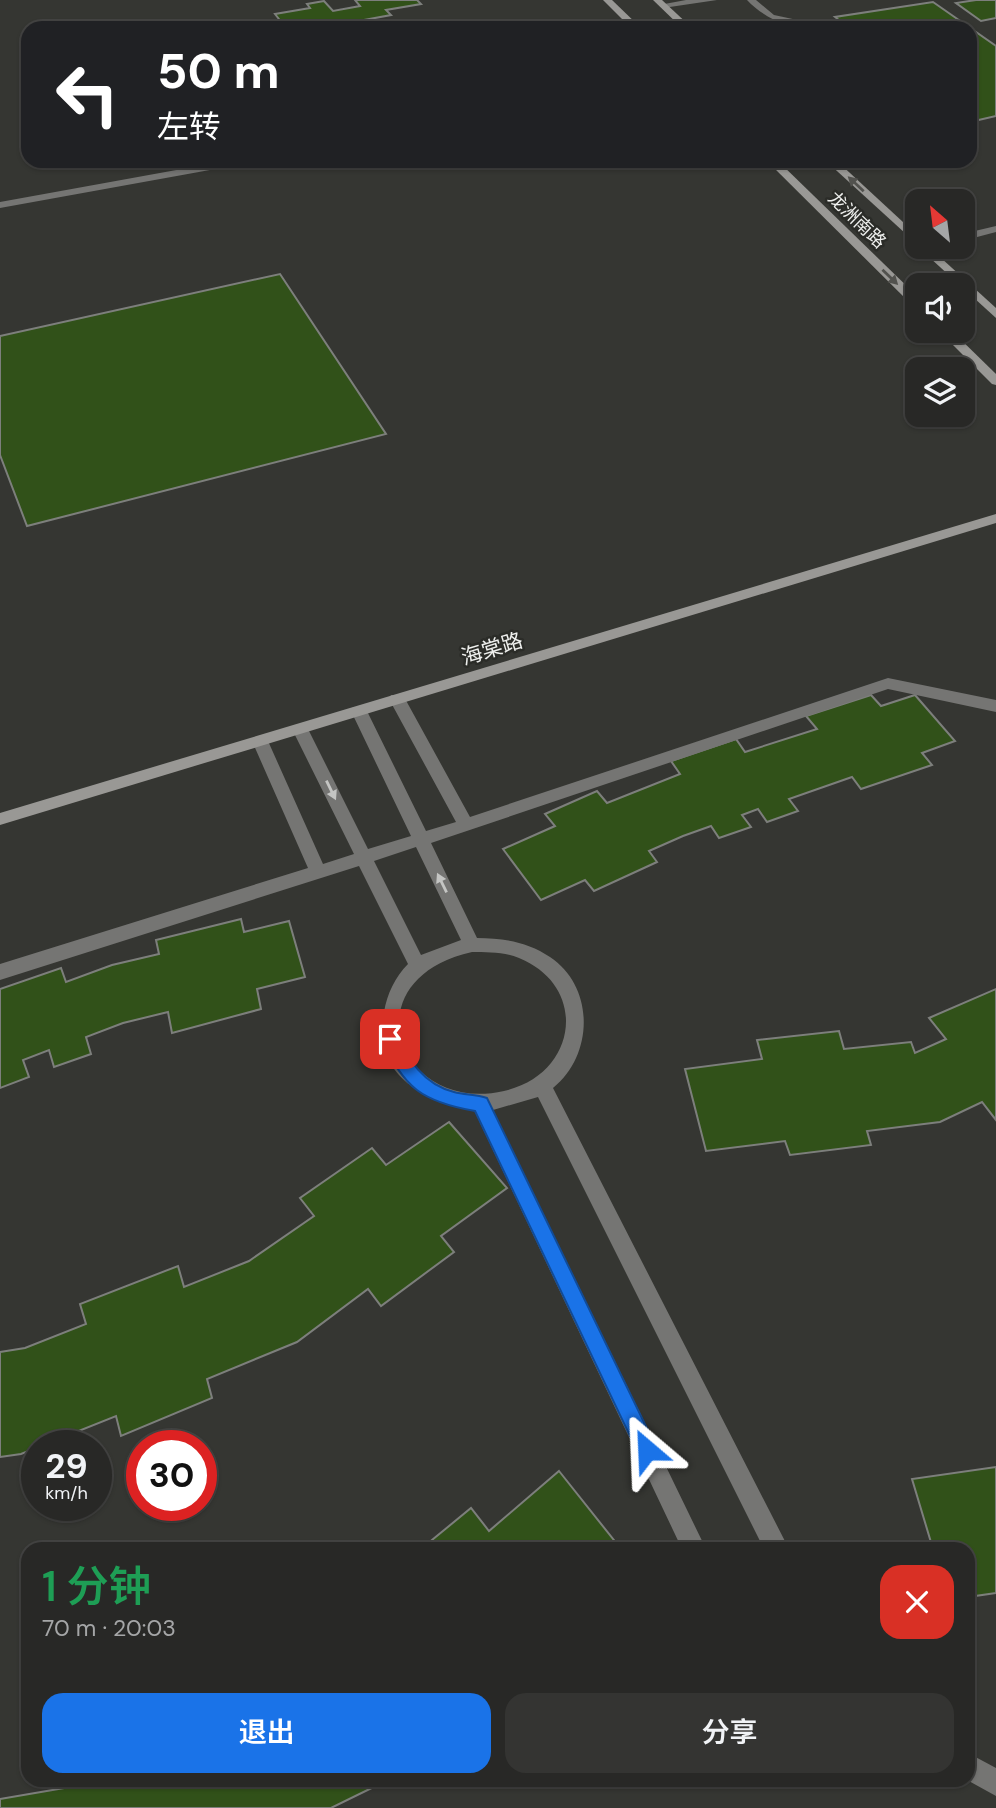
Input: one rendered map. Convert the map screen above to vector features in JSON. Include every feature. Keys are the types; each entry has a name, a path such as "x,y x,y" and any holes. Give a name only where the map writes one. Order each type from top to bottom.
{"main road":[{"path":"607,0 629,21"},
{"path":"660,3 679,21"},
{"name":"龙洲南路","path":"779,168 905,291"},
{"name":"龙洲南路","path":"839,168 905,230"},
{"path":"937,259 996,314"},
{"path":"957,343 996,381"},
{"name":"海棠路","path":"0,819 996,518"}],"street":[{"path":"660,3 713,0"},
{"path":"751,0 771,17 790,21"},
{"path":"0,205 204,168"},
{"path":"975,235 996,229"},
{"path":"0,972 365,858 888,683 996,706"},
{"path":"397,699 466,825"},
{"path":"359,711 472,945"},
{"path":"300,729 418,966"},
{"path":"260,741 318,872"},
{"path":"472,945 502,945 530,954 552,969 569,991 577,1016 575,1042 563,1066 542,1086 513,1100 481,1104 449,1099 421,1085 401,1064 390,1039 390,1012 400,988 418,966 443,952 472,945"},
{"path":"542,1086 773,1542"},
{"path":"481,1104 691,1542"},
{"path":"975,1770 996,1783"}],"building":[{"path":"355,0 417,0 421,4 386,10 391,15 358,21 280,21 275,14 310,8 307,4 324,1 333,11 360,6"},
{"path":"996,0 996,18 981,21 956,3"},
{"path":"933,2 960,21 840,21 835,17"},
{"path":"977,33 996,46 996,116 977,120"},
{"path":"280,274 386,434 27,526 0,455 0,336"},
{"path":"871,695 881,706 915,695 955,741 922,753 932,765 861,789 852,777 789,799 798,811 767,822 758,809 742,815 751,827 719,838 711,826 683,836 649,851 657,862 594,891 585,880 541,900 503,849 555,826 545,814 597,791 607,803 680,774 671,761 736,739 745,752 817,729 806,716"},
{"path":"241,919 244,932 289,921 305,977 257,989 261,1009 172,1033 168,1012 123,1023 86,1037 91,1054 54,1067 49,1050 23,1060 29,1077 0,1088 0,989 61,968 66,982 112,965 159,954 156,940"},
{"path":"996,989 996,1120 982,1102 940,1122 867,1131 871,1145 790,1155 785,1141 706,1151 685,1069 762,1059 757,1040 839,1031 844,1049 911,1042 915,1053 946,1039 929,1018"},
{"path":"449,1122 507,1188 441,1236 454,1252 381,1306 368,1289 297,1342 207,1379 212,1398 135,1430 126,1430 126,1434 121,1436 116,1416 81,1430 21,1430 21,1454 0,1457 0,1352 25,1348 86,1324 80,1304 178,1266 184,1287 249,1261 314,1216 300,1198 372,1148 386,1165"},
{"path":"996,1467 996,1593 975,1596 975,1542 931,1542 912,1479"},
{"path":"559,1471 615,1542 430,1542 471,1508 489,1531"},
{"path":"70,1787 374,1787 331,1808 0,1808 0,1799"}],"route":[{"path":"390,1039 401,1064 421,1085 449,1099 481,1104 647,1450"}]}
